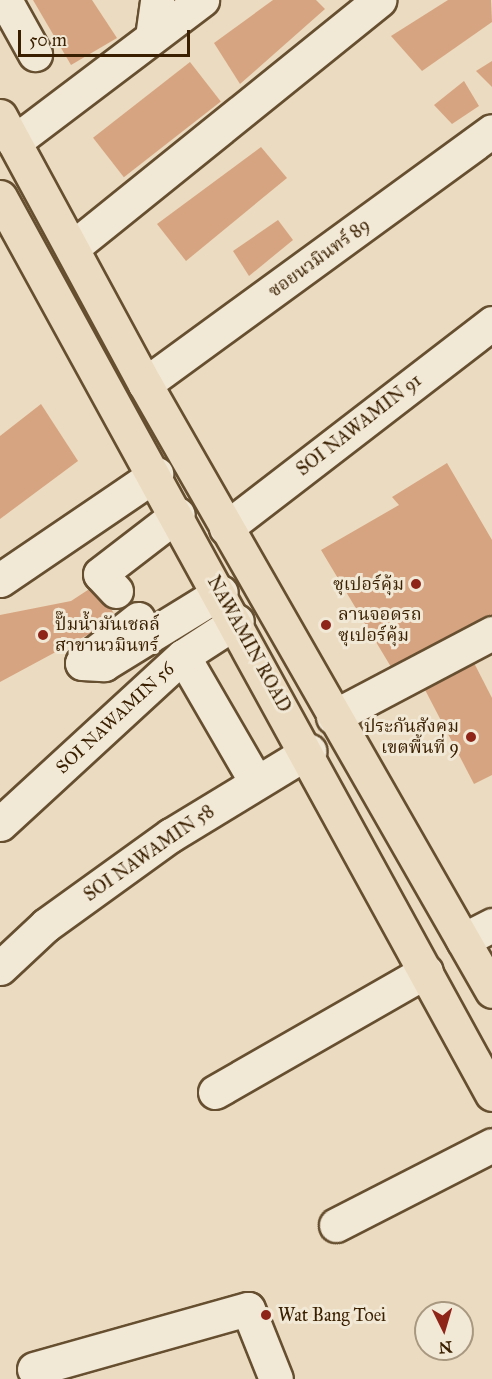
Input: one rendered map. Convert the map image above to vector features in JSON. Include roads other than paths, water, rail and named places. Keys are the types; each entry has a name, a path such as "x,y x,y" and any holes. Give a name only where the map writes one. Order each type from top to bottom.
{"main road":[{"name":"NAWAMIN ROAD","path":"7,129 226,528 492,991"},
{"name":"NAWAMIN ROAD","path":"0,197 309,751 492,1094"},
{"path":"196,549 226,528"}],"street":[{"path":"5,0 35,54"},
{"path":"152,37 157,0"},
{"path":"7,129 152,37 202,0"},
{"path":"72,248 378,0"},
{"name":"ซอยนวมินทร์ 89","path":"145,384 492,132"},
{"name":"SOI NAWAMIN 91","path":"226,528 492,323"},
{"path":"0,580 156,474"},
{"path":"116,591 100,574 178,514"},
{"path":"138,619 82,663 104,664 221,592"},
{"name":"SOI NAWAMIN 56","path":"0,824 183,656 237,621"},
{"path":"333,717 492,633"},
{"path":"183,656 255,782"},
{"name":"SOI NAWAMIN 58","path":"0,968 46,925 255,782 309,751"},
{"path":"463,940 492,925"},
{"path":"215,1092 426,971"},
{"path":"336,1225 492,1145"},
{"path":"34,1369 248,1309 276,1379"}],"place":[{"name":"ซุเปอร์คุ้ม","path":"416,584"},
{"name":"ลานจอดรถ ซุเปอร์คุ้ม","path":"326,625"},
{"name":"ปั๊มน้ำมันเชลล์ สาขานวมินทร์","path":"43,635"},
{"name":"ประกันสังคม เขตพื้นที่ 9","path":"471,737"},
{"name":"Wat Bang Toei","path":"266,1315"}]}
